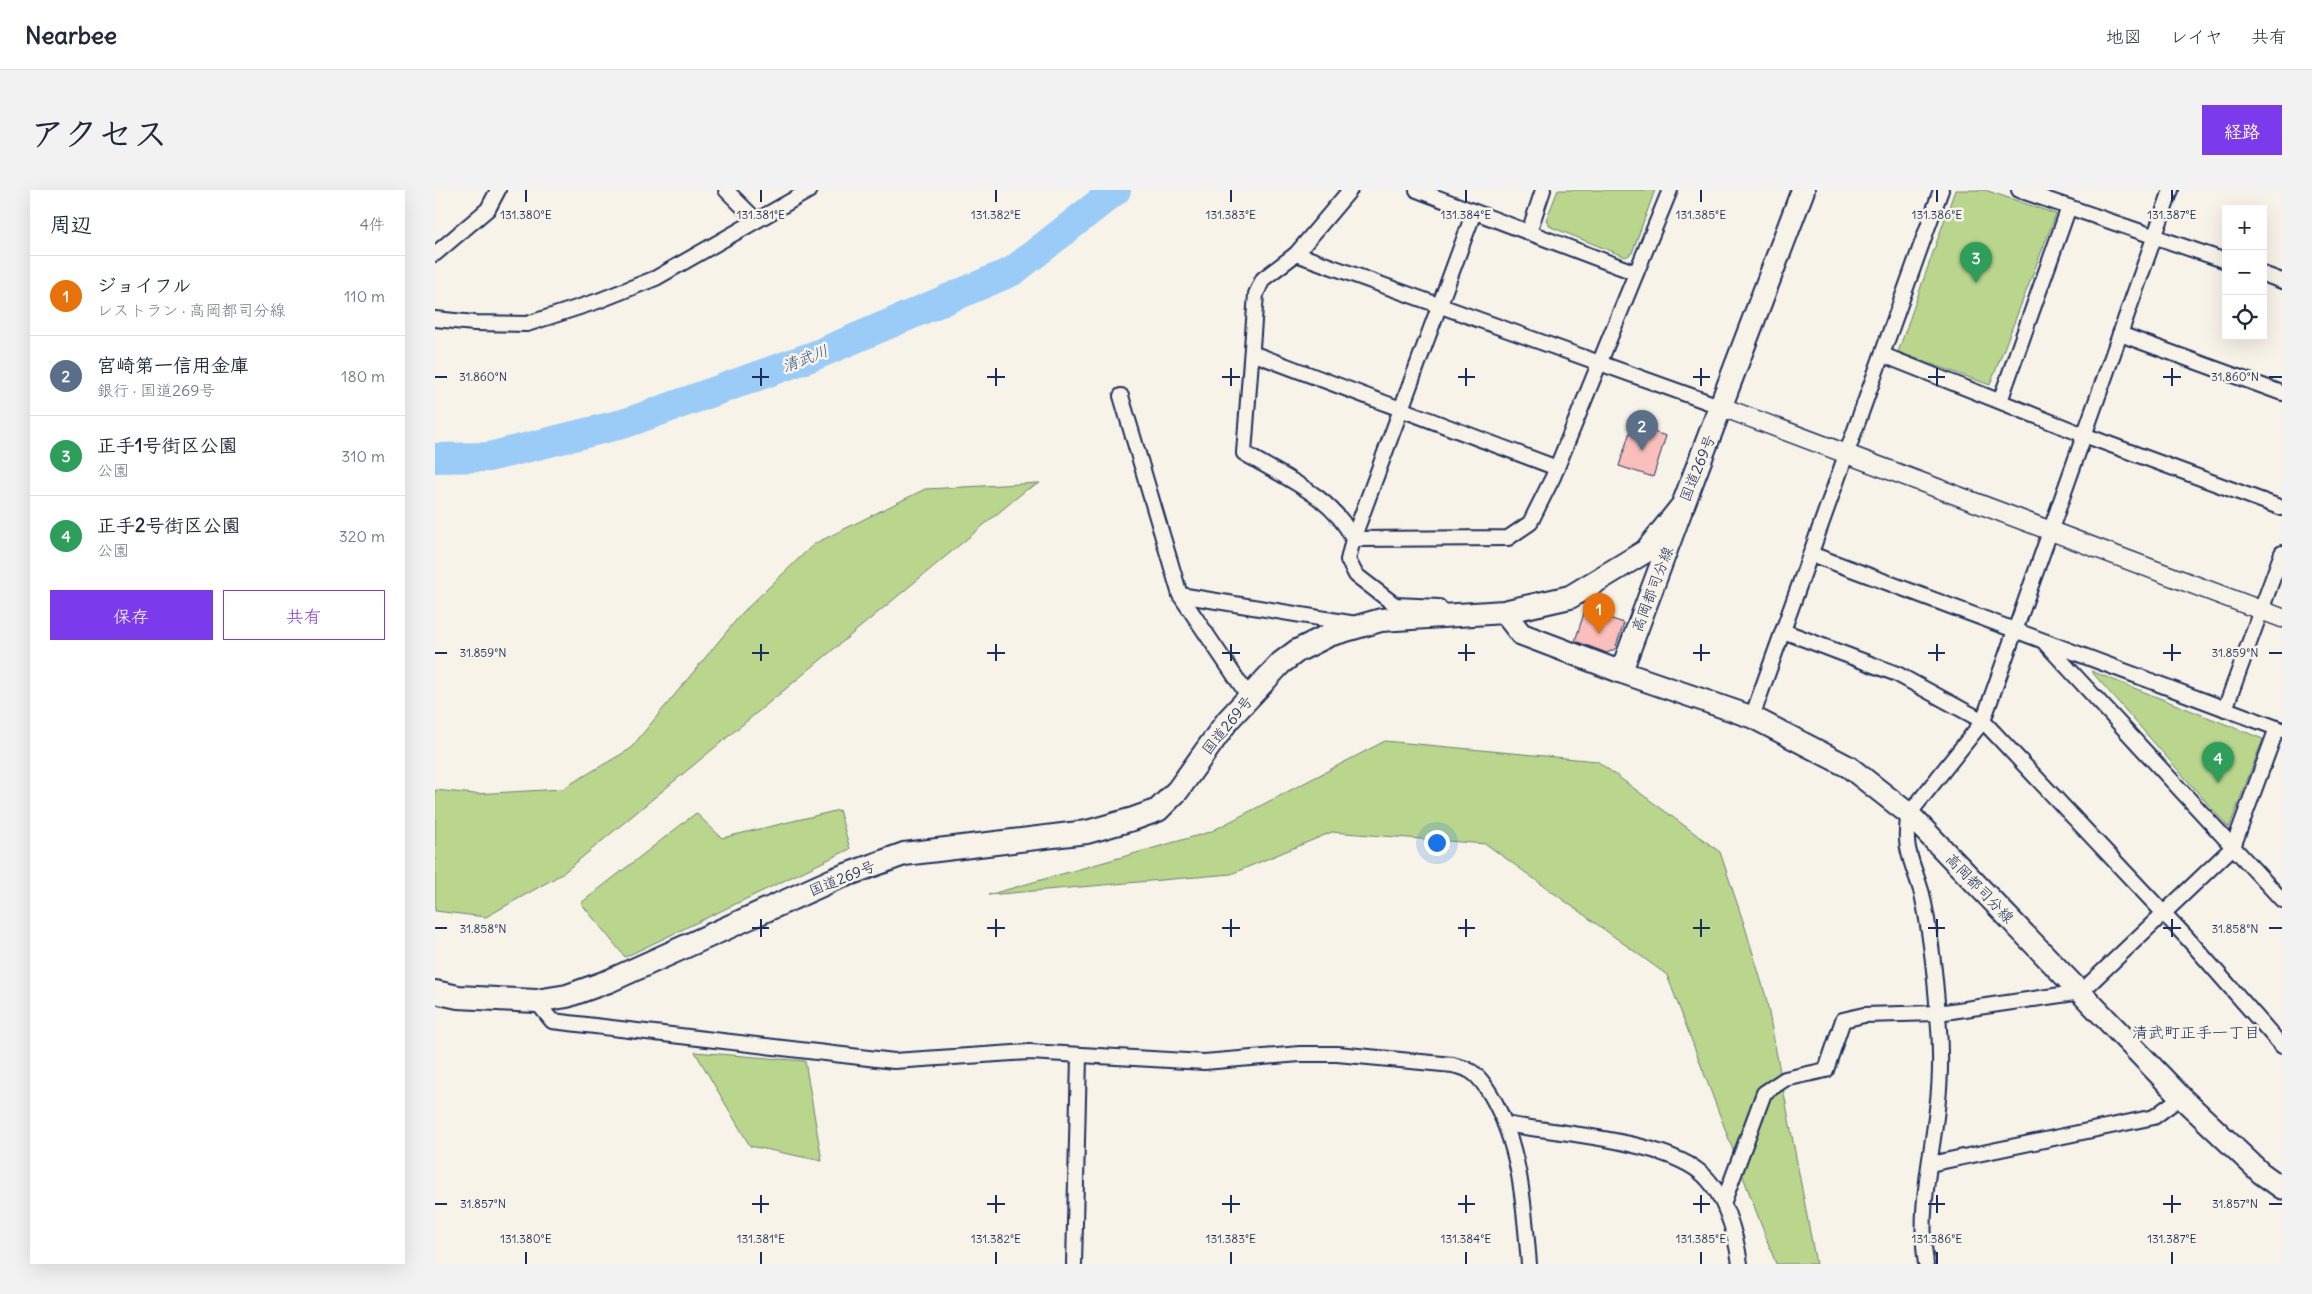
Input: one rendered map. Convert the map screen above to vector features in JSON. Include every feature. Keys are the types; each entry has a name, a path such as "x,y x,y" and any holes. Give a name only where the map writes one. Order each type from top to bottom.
{"highway":[{"name":"国道269号","path":"435,992 458,997 536,1002 567,996 609,981 835,879 904,854 1087,832 1158,810 1178,790 1228,720 1281,663 1297,651 1329,635 1381,620 1504,612 1570,597 1646,551 1683,506 1803,190"}],"main road":[{"name":"高岡都司分線","path":"1621,672 1683,506"},
{"name":"高岡都司分線","path":"1504,612 1521,634 1621,672 1752,717 1849,767 1909,814 2181,1097 2261,1174 2282,1188"}],"street":[{"path":"435,254 488,209 498,190"},
{"path":"726,190 756,220"},
{"path":"435,319 474,323 527,324 598,301 647,282 810,190"},
{"path":"1350,190 1296,254 1263,279 1255,294 1244,453 1323,501 1345,523 1353,539"},
{"path":"1417,190 1636,273"},
{"path":"1529,232 1543,190"},
{"path":"1353,539 1508,538 1529,523 1557,468 1670,190"},
{"path":"1752,717 1941,190"},
{"path":"2019,190 2222,260"},
{"path":"1926,1264 1923,1245 1925,1196 1937,1109 1941,1056 1932,948 1921,894 1909,857 1905,832 1909,814 1983,721 2171,190"},
{"path":"2000,401 2069,207"},
{"path":"1474,212 1353,539 1348,560 1357,575 1395,605 1504,612"},
{"path":"1296,254 1722,407 2282,618"},
{"path":"2267,275 2282,280"},
{"path":"2120,334 2282,393"},
{"path":"1252,353 1401,411 1557,468"},
{"path":"1883,355 2084,435 2282,508"},
{"path":"1121,396 1180,595 1249,697"},
{"path":"2225,709 2282,553"},
{"path":"1724,1201 1764,1093 1785,1079 1826,1070 1843,1020 1863,1015 1938,1012 2081,992 2233,847 2280,729 1811,554"},
{"path":"1180,595 1364,625"},
{"path":"1783,631 1897,674 1983,721 2163,912 2282,1046"},
{"path":"2042,640 2282,900"},
{"path":"536,1002 552,1021 884,1060 1029,1052 1079,1057 1204,1062 1299,1054 1337,1054 1453,1065 1469,1070 1485,1085 1505,1124 1513,1147 1522,1189 1529,1264"},
{"path":"1073,1264 1079,1057"},
{"path":"1930,1164 2154,1117 2181,1097"},
{"path":"1505,1124 1629,1144 1675,1157 1701,1172 1724,1201 1740,1264"}],"green space":[{"path":"1558,190 1655,190 1632,253 1626,257 1551,227 1546,220"},
{"path":"1955,190 1985,190 2056,214 1990,385 1898,352"},
{"path":"1040,483 1026,490 562,874 486,917 435,911 435,790 475,794 562,789 630,749 742,613 814,544 925,489"},
{"path":"2091,671 2263,739 2229,828"},
{"path":"1385,741 1597,761 1720,852 1766,997 1816,1264 1776,1264 1667,975 1486,844 1332,832 1231,874 988,895 1210,832"},
{"path":"839,810 850,849 625,957 581,903 696,813 722,838"},
{"path":"695,1052 805,1061 822,1161 750,1146"}],"building":[{"path":"1632,425 1666,436 1653,477 1619,466"},
{"path":"1585,610 1624,623 1615,649 1607,653 1575,641"}],"waterway":[{"name":"清武川","path":"435,458 489,457 626,423 816,355 1013,271 1116,190"}],"place":[{"name":"正手1号街区公園","path":"1976,283"},
{"name":"宮崎第一信用金庫","path":"1642,451"},
{"name":"ジョイフル","path":"1599,634"},
{"name":"正手2号街区公園","path":"2218,783"}],"district":[{"name":"清武町正手一丁目","path":"2196,1032"}]}
